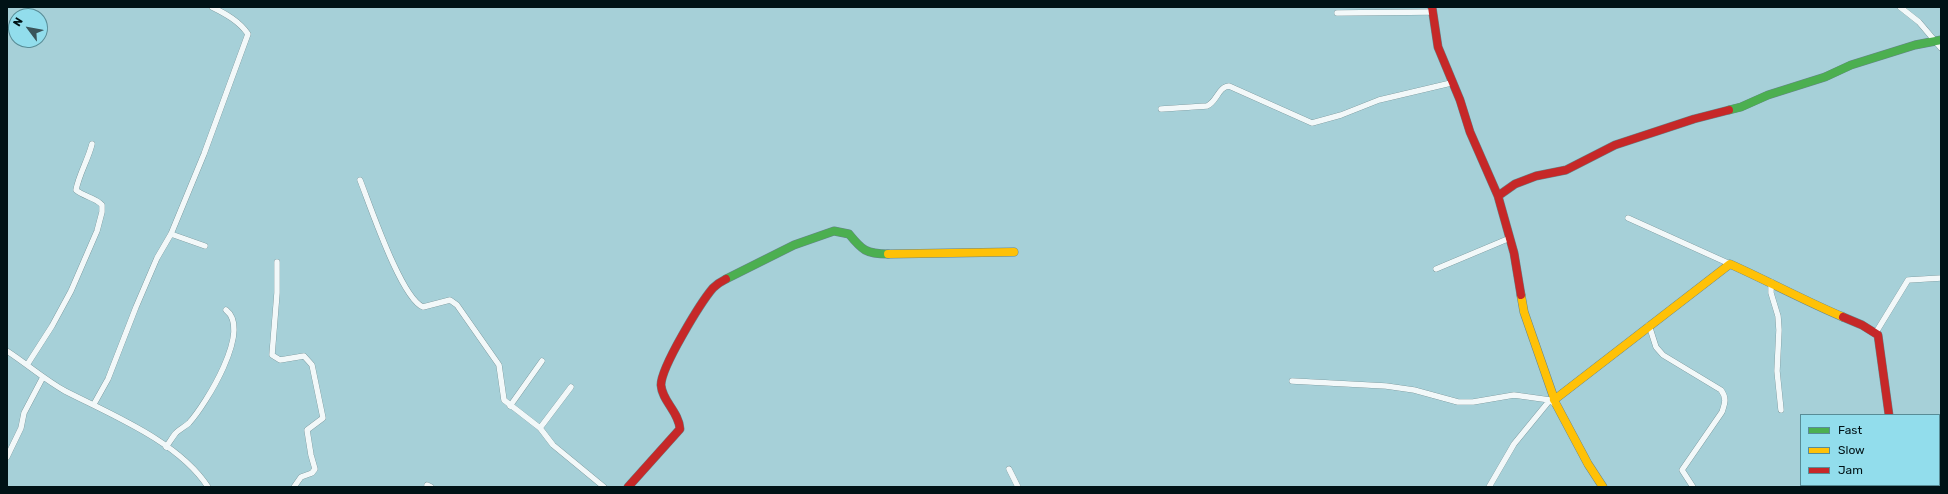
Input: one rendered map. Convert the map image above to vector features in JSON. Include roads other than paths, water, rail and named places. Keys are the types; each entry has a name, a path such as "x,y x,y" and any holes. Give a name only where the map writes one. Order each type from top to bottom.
{"street":[{"path":"94,404 108,379 157,258 171,234 204,154 248,34 243,27 228,14 212,7"},
{"path":"1900,7 1919,22 1939,43"},
{"path":"1337,13 1432,9 1436,38 1451,83 1460,100 1479,156 1498,196 1510,238 1524,312 1553,401 1588,464 1603,487"},
{"path":"1498,196 1515,184 1536,176 1566,170 1615,145 1694,119 1741,107 1768,95 1825,77 1851,65 1915,45 1939,43"},
{"path":"1161,109 1207,106 1212,104 1221,89 1228,86 1312,123 1341,115 1379,100 1451,83"},
{"path":"27,365 52,326 71,291 100,221 102,205 95,199 86,197 76,190 77,181 88,160 92,144"},
{"path":"360,180 395,267 412,297 423,308 450,300 457,305 499,365 503,397 510,406 540,428 548,440 604,487"},
{"path":"1628,218 1771,282 1816,306 1862,325 1875,334 1878,334 1880,339 1889,414"},
{"path":"628,487 680,429 677,415 663,393 661,379 676,348 707,298 715,287 724,280 794,244 834,231 849,234 861,249 874,254 1014,252"},
{"path":"171,234 205,246"},
{"path":"1436,269 1510,238"},
{"path":"277,262 277,293 272,355 280,360 304,356 312,365 323,418 308,430 310,455 315,469 312,473 301,477 294,487"},
{"path":"1489,487 1514,444 1553,401 1648,325 1730,264"},
{"path":"1875,334 1908,280 1941,278"},
{"path":"1771,282 1771,293 1778,316 1779,330 1777,371 1781,410"},
{"path":"166,447 175,433 189,423 210,392 229,357 235,324 232,315 226,310"},
{"path":"1648,325 1656,347 1663,355 1721,390 1725,395 1726,401 1722,412 1682,470 1693,487"},
{"path":"7,351 43,377 65,390 145,431 194,468 208,487"},
{"path":"510,406 542,361"},
{"path":"7,457 21,428 24,413 43,377"},
{"path":"1292,381 1386,386 1414,390 1458,402 1473,402 1514,395 1553,401"},
{"path":"540,428 571,387"},
{"path":"1009,469 1018,487"}]}
